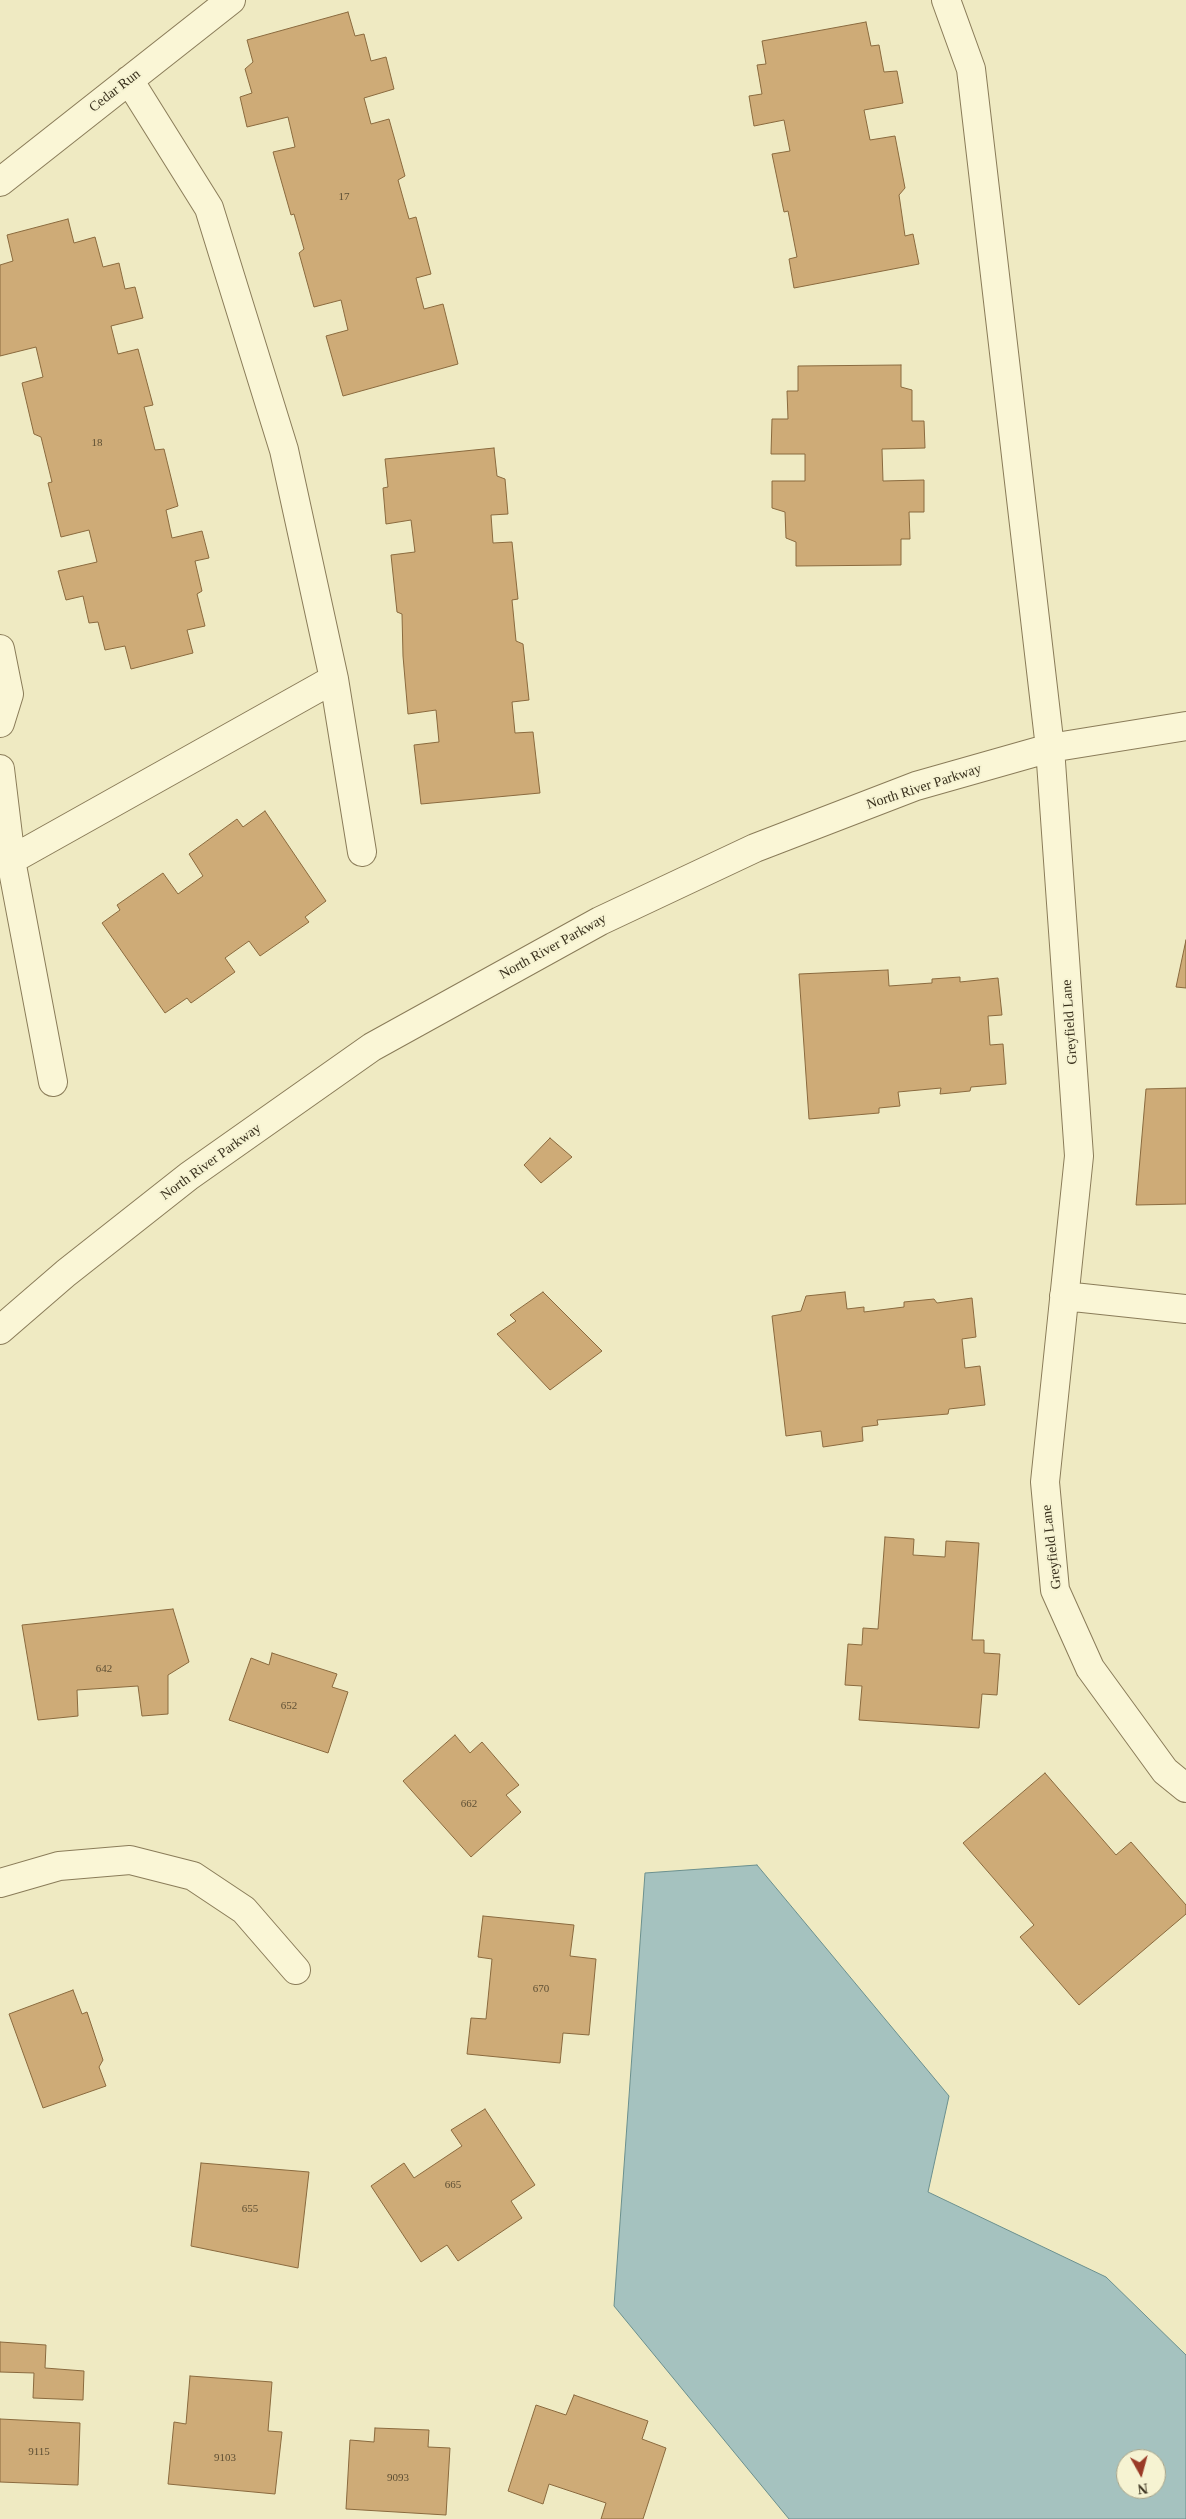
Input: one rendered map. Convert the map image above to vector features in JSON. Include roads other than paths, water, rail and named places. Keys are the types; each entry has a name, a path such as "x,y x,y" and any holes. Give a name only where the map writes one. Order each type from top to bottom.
{"street":[{"name":"Cedar Run","path":"0,182 231,0"},
{"name":"Greyfield Lane","path":"946,0 971,69 1050,748 1079,1156 1045,1482 1055,1590 1090,1668 1165,1771 1186,1788"},
{"path":"130,80 209,208 284,450 334,679 362,852"},
{"path":"0,649 9,694 0,723"},
{"path":"11,860 334,679"},
{"name":"North River Parkway","path":"0,1330 66,1273 188,1176 372,1046 600,921 754,848 916,786 1050,748 1186,726"},
{"path":"0,769 11,860 53,1082"},
{"path":"1064,1296 1186,1309"},
{"path":"0,1883 58,1866 130,1860 193,1876 244,1910 296,1970"}],"water":[{"path":"757,1865 949,2096 928,2192 1106,2277 1186,2355 1186,2519 789,2519 614,2306 645,1873"}]}
